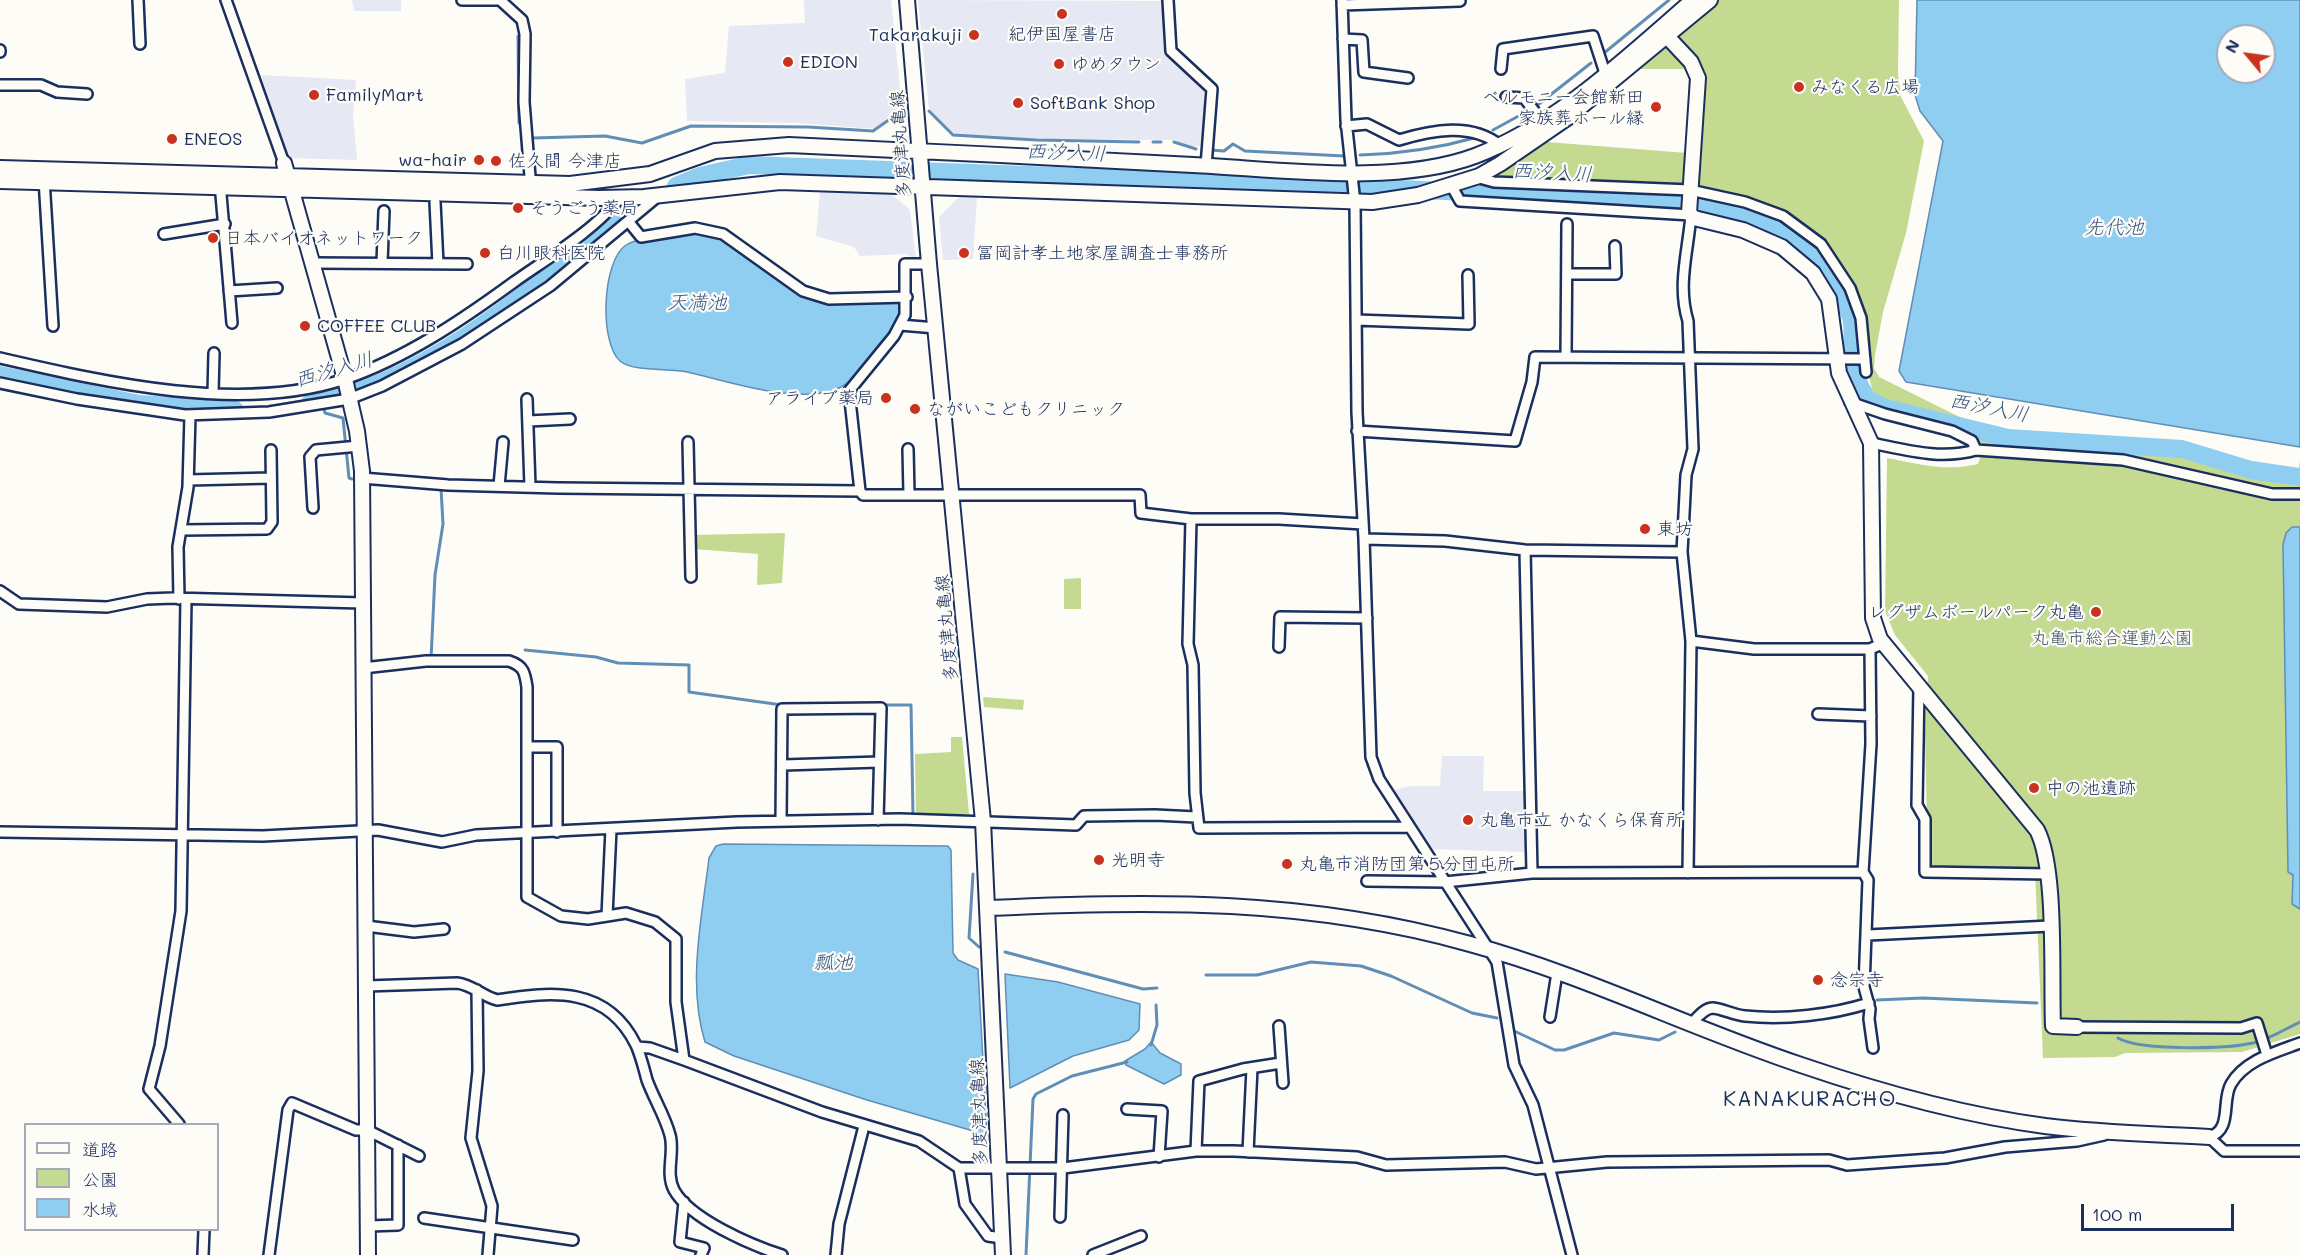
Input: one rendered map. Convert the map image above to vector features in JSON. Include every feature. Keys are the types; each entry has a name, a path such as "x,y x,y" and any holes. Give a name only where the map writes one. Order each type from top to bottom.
{"street":[{"path":"138,0 140,45"},
{"path":"226,0 284,163 313,263 350,399 351,446 362,478 368,1255"},
{"path":"462,0 500,0 522,20 525,34 526,136 531,189"},
{"name":"多度津丸亀線","path":"907,0 929,264 984,821 1003,1255"},
{"path":"1168,0 1171,51 1212,89 1206,166"},
{"path":"0,181 43,176 531,189 620,197 658,196 780,182 922,182 1354,199 1418,195 1473,178 1539,138 1663,33 1690,4 1710,0"},
{"path":"1460,1 1342,2 1346,126 1354,199 1357,431 1364,539 1371,757 1379,779 1497,962 1514,1065 1533,1105 1572,1255"},
{"path":"1663,33 1691,62 1698,78 1682,301 1688,321 1693,449 1686,475 1682,552 1691,641 1688,873"},
{"path":"1501,69 1503,49 1593,36 1609,77"},
{"path":"1343,39 1362,40 1365,72 1408,78"},
{"path":"531,189 611,181 650,174 715,152 759,146 1206,166 1352,176 1437,166 1472,157 1501,146 1543,122 1609,77"},
{"path":"0,85 41,85 57,92 87,94"},
{"path":"1506,97 1524,98 1543,122"},
{"path":"1346,126 1366,124 1399,140 1428,132 1462,131 1489,136 1501,146"},
{"path":"0,168 43,176"},
{"path":"43,176 53,326"},
{"path":"1473,178 1494,182 1690,190 1745,202 1783,216 1821,244 1845,279 1858,307 1866,372"},
{"path":"220,181 232,323"},
{"path":"1451,185 1460,201 1690,213 1769,239 1793,254 1808,268 1829,299 1850,402 1870,443 1873,618 1884,643 2037,830 2044,842 2048,874 2053,1026 2241,1028 2257,1023 2267,1054"},
{"path":"0,383 76,399 190,415 269,412 350,399 382,386 462,344 550,286 658,196"},
{"path":"0,358 128,386 213,393 251,393 303,388 345,379 448,329 611,210 620,197"},
{"path":"435,202 438,264"},
{"path":"382,263 384,211"},
{"path":"628,221 642,237 695,228 723,234 803,291 829,299 907,297"},
{"path":"164,234 225,224"},
{"path":"1566,357 1567,224"},
{"path":"1567,274 1616,274 1615,246"},
{"path":"313,263 467,264"},
{"path":"929,264 905,264 907,297 905,315 894,336 849,391 860,491 863,495 1140,495 1141,513 1191,519 1279,519 1363,524"},
{"path":"1356,320 1469,324 1468,275"},
{"path":"229,291 277,288"},
{"path":"900,325 936,328"},
{"path":"213,393 214,353"},
{"path":"1357,431 1515,441 1532,382 1535,357 1865,359"},
{"path":"527,399 530,487"},
{"path":"1850,402 1885,414 1952,431 1972,441 1976,450"},
{"path":"177,1123 149,1089 160,1046 181,911 183,599 178,547 188,480 190,415"},
{"path":"528,421 570,419"},
{"path":"499,486 503,442"},
{"path":"688,442 691,577"},
{"path":"1870,443 1938,455 1954,456 1976,450 2123,460 2272,494 2300,494"},
{"path":"313,508 310,457 316,450 351,446"},
{"path":"908,449 909,495"},
{"path":"182,530 267,530 272,522 271,450"},
{"path":"188,480 271,478"},
{"path":"362,478 530,487 689,491 860,491"},
{"path":"1191,519 1188,644 1193,665 1196,817 1199,828 1204,830 1409,827"},
{"path":"1364,539 1445,541 1526,550 1682,552"},
{"path":"1526,550 1532,873"},
{"path":"0,591 19,604 106,607 147,599 363,603"},
{"path":"1279,647 1280,617 1367,618"},
{"path":"1691,641 1754,649 1870,649 1884,643"},
{"path":"1870,649 1871,716 1863,872 1868,880 1868,935 1865,941 1864,987 1869,1003 1873,1048"},
{"path":"363,668 426,661 509,661 524,670 527,687 528,747 527,897 561,916 588,919 626,913 655,922 676,939 676,1002 684,1060"},
{"path":"1919,686 1917,805 1924,819 1925,872 2048,874"},
{"path":"781,821 782,709 880,708 878,820"},
{"path":"1818,714 1871,716"},
{"path":"528,747 557,747 557,832"},
{"path":"783,765 879,762"},
{"path":"0,832 263,836 378,830 442,842 476,835 781,821 984,821 1076,825 1084,816 1196,817"},
{"path":"607,916 611,829"},
{"path":"1367,881 1445,882 1532,873 1863,872"},
{"path":"989,908 1174,903 1279,908 1377,922 1490,950 1557,973 1799,1065 1873,1088 1992,1117 2041,1126 2209,1137 2216,1135 2222,1128 2231,1084 2245,1069 2267,1054 2300,1043"},
{"path":"366,926 414,932 444,929"},
{"path":"1868,935 2050,926"},
{"path":"1550,1017 1557,973"},
{"path":"366,986 457,983 497,1000 543,994 577,996 614,1014 624,1025 637,1047 648,1082 671,1137 670,1170 673,1188 684,1202 730,1232 760,1248 782,1255"},
{"path":"477,990 478,1071 471,1138 492,1206 488,1255"},
{"path":"1691,1024 1704,1011 1713,1008 1732,1014 1783,1016 1834,1012 1869,1003"},
{"path":"1279,1026 1283,1083"},
{"path":"637,1047 650,1048 788,1100 864,1126 919,1141 959,1168 1062,1168 1196,1152 1357,1157 1386,1165 1477,1162 1549,1168 1607,1162 1829,1160 1847,1165 1945,1158 2039,1142 2077,1141 2113,1132"},
{"path":"1196,1152 1199,1081 1281,1063"},
{"path":"1248,1152 1252,1068"},
{"path":"269,1255 288,1110 292,1103 356,1130 367,1130 419,1156"},
{"path":"1127,1109 1162,1111 1160,1157"},
{"path":"1060,1216 1063,1115"},
{"path":"836,1255 839,1224 864,1126"},
{"path":"2209,1137 2224,1151 2300,1151"},
{"path":"368,1226 398,1225 398,1145"},
{"path":"959,1168 965,1204 988,1236 1002,1238"},
{"path":"684,1202 680,1242 704,1248 701,1255"},
{"path":"424,1218 573,1240"},
{"path":"203,1255 204,1231"},
{"path":"1094,1255 1141,1236"}],"shaded area":[{"path":"352,0 401,0 401,11 354,11"},
{"path":"804,0 891,0 902,109 889,116 876,129 798,123 687,121 685,79 725,73 729,26 805,23"},
{"name":"ゆめタウン","path":"918,0 1164,1 1163,45 1167,53 1203,89 1205,102 1200,146 1188,146 1175,140 1035,139 953,135 929,109"},
{"path":"260,75 356,80 353,115 357,160 288,158"},
{"path":"820,191 891,194 910,210 916,259 906,254 860,256 854,247 816,236"},
{"path":"960,196 977,197 973,259 943,260 939,217"},
{"name":"丸亀市立 かなくら保育所","path":"1442,756 1484,756 1483,791 1525,791 1528,852 1428,849 1390,791 1410,786 1440,786"}],"green space":[{"name":"丸亀市総合運動公園","path":"1718,0 1899,0 1898,74 1901,97 1924,141 1906,233 1883,312 1874,368 1879,377 2002,438 2183,455 2206,462 2298,473 2300,461 2300,1034 2242,1052 2125,1053 2115,1057 2043,1058 2035,871 1928,867 1925,736 1928,676 1895,635 1885,611 1887,458 1932,466 1955,467 1978,464 1981,455 1957,436 1879,416 1866,365 1857,298 1835,258 1801,221 1751,200 1686,185 1490,175 1547,142 1687,153 1689,69 1635,69"},
{"path":"785,533 782,583 757,585 758,554 694,549 694,535"},
{"path":"1081,578 1081,609 1064,609 1064,579"},
{"path":"983,697 1024,700 1023,710 984,707"},
{"path":"951,737 962,737 969,814 916,814 915,754 951,752"}],"water":[{"name":"先代池","path":"1917,0 2300,0 2300,447 1906,382 1899,371 1943,141 1920,111 1915,95"},
{"name":"天満池","path":"698,233 721,236 804,295 820,302 901,300 904,307 890,333 857,374 839,388 823,393 784,393 763,390 687,372 633,367 620,361 613,351 606,320 608,284 618,254 632,242 660,236"},
{"path":"2292,527 2300,527 2300,909 2292,904 2293,875 2288,872 2283,545 2286,533"},
{"name":"瓢池","path":"723,844 948,846 951,850 953,953 958,960 978,969 987,1135 867,1100 734,1056 705,1042 697,997 700,927 709,858 716,846"},
{"path":"1005,974 1058,982 1140,1004 1139,1030 1129,1040 1073,1056 1010,1088"},
{"path":"1151,1042 1160,1053 1181,1064 1181,1075 1164,1084 1126,1065 1125,1061 1145,1049"}],"waterway":[{"path":"1604,53 1669,0"},
{"path":"518,36 519,123"},
{"path":"1493,130 1535,107 1591,63"},
{"path":"929,111 953,135 1036,140 1139,142"},
{"path":"533,138 605,136 642,143 691,126 808,127 873,131 900,112"},
{"path":"1360,155 1420,150 1478,137"},
{"path":"1153,142 1161,142"},
{"path":"1174,142 1196,149"},
{"path":"1210,150 1224,151 1233,144 1245,151 1344,156"},
{"name":"西汐入川","path":"676,186 700,176 749,165 1335,186 1686,202 1710,206 1778,228 1798,240 1815,255 1830,273 1851,318 1852,361 1857,380 1868,400 1885,408 2008,438 2182,449 2251,470 2300,477"},
{"name":"西汐入川","path":"310,403 354,392 397,375 439,353 520,297 629,208"},
{"name":"西汐入川","path":"0,375 139,404 235,410"},
{"path":"324,409 325,413 343,418 349,478 352,479"},
{"path":"431,659 435,575 443,524 441,488 438,487"},
{"path":"525,650 596,657 618,663 689,665 689,692 782,705"},
{"path":"882,705 911,705 913,815"},
{"path":"920,815 969,817"},
{"path":"973,874 969,938 979,947"},
{"path":"1005,952 1143,989 1157,988"},
{"path":"1206,975 1257,975 1311,962 1361,966 1391,976 1472,1013 1497,1018"},
{"path":"1877,1000 1923,998 2037,1003"},
{"path":"1151,1045 1157,1025 1156,1005"},
{"path":"2118,1038 2163,1047 2224,1047 2259,1042 2300,1022"},
{"path":"1512,1030 1555,1050 1564,1050 1614,1033 1659,1040 1675,1032"},
{"path":"1026,1255 1033,1099 1036,1094 1072,1076 1127,1062"}],"place":[{"name":"紀伊国屋書店","path":"1062,14"},
{"name":"Takarakuji","path":"974,35"},
{"name":"EDION","path":"788,62"},
{"name":"ゆめタウン","path":"1059,64"},
{"name":"みなくる広場","path":"1799,87"},
{"name":"FamilyMart","path":"314,95"},
{"name":"SoftBank Shop","path":"1018,103"},
{"name":"ベルモニー会館新田 家族葬ホール縁","path":"1656,107"},
{"name":"ENEOS","path":"172,139"},
{"name":"wa-hair","path":"479,160"},
{"name":"佐久間 今津店","path":"496,161"},
{"name":"そうごう薬局","path":"518,208"},
{"name":"日本バイオネットワーク","path":"213,238"},
{"name":"白川眼科医院","path":"485,253"},
{"name":"冨岡計孝土地家屋調査士事務所","path":"964,253"},
{"name":"COFFEE CLUB","path":"305,326"},
{"name":"アライブ薬局","path":"886,398"},
{"name":"ながいこどもクリニック","path":"915,409"},
{"name":"東坊","path":"1645,529"},
{"name":"レグザムボールパーク丸亀","path":"2096,612"},
{"name":"中の池遺跡","path":"2034,788"},
{"name":"丸亀市立 かなくら保育所","path":"1468,820"},
{"name":"光明寺","path":"1099,860"},
{"name":"丸亀市消防団第５分団屯所","path":"1287,864"},
{"name":"念宗寺","path":"1818,980"}],"district":[{"name":"KANAKURACHO","path":"1810,1100"}]}
